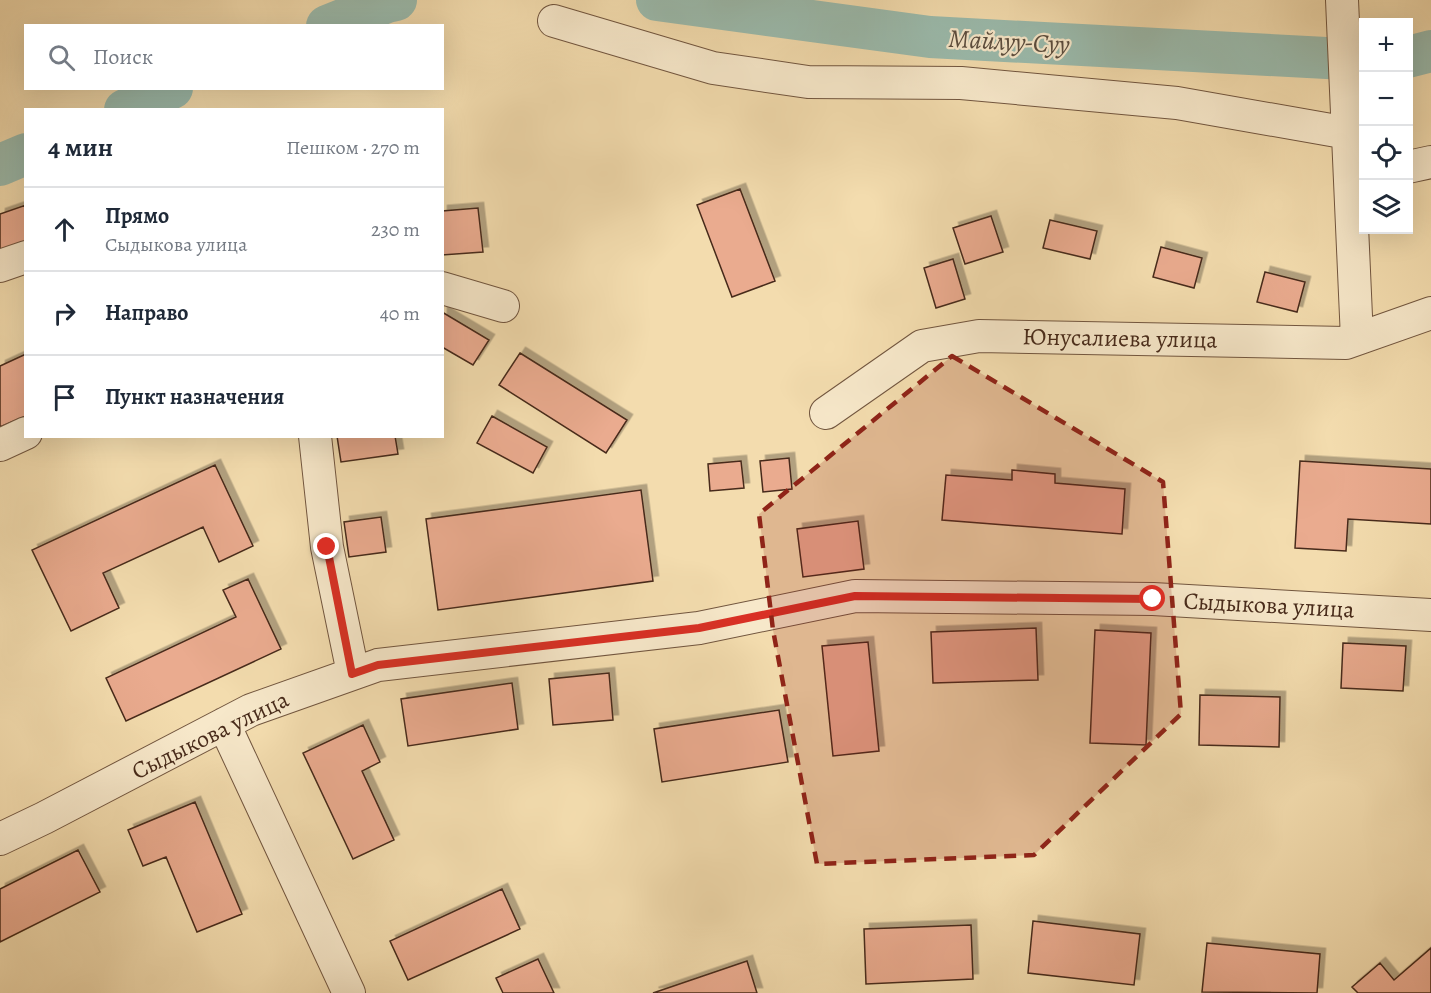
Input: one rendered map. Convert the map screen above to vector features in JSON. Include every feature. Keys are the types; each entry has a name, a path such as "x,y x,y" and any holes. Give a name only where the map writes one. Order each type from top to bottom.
{"street":[{"path":"1342,0 1348,133 1357,179 1357,339"},
{"path":"554,21 713,68 808,82 961,82 1177,103 1348,133"},
{"path":"1413,166 1431,162"},
{"path":"0,267 24,258"},
{"path":"444,289 504,306"},
{"name":"Юнусалиева улица","path":"826,413 922,346 979,336 1346,343 1431,313"},
{"path":"0,445 24,434"},
{"path":"315,438 327,547 352,674"},
{"name":"Сыдыкова улица","path":"0,839 251,710 378,665 699,628 855,596 1153,599 1431,615"},
{"path":"224,724 349,993"}],"highlighted area":[{"path":"952,356 1163,482 1181,714 1034,855 817,864 773,630 759,514"}],"building":[{"path":"740,189 775,281 732,297 697,205"},
{"path":"24,206 24,242 0,250 0,214"},
{"path":"478,208 483,252 444,255 444,211"},
{"path":"991,216 1003,252 965,264 953,228"},
{"path":"1050,220 1097,231 1090,259 1043,248"},
{"path":"1161,247 1202,258 1194,288 1153,277"},
{"path":"953,259 965,299 936,308 924,268"},
{"path":"1265,272 1305,282 1297,312 1257,302"},
{"path":"444,313 489,340 473,365 444,348"},
{"path":"520,353 627,420 606,453 499,385"},
{"path":"24,355 24,417 0,427 0,366"},
{"path":"492,416 547,447 533,473 477,443"},
{"path":"337,438 395,438 398,454 341,462"},
{"path":"789,458 792,489 763,492 760,461"},
{"path":"741,461 744,488 710,491 708,464"},
{"path":"1300,461 1431,469 1431,524 1348,519 1346,551 1295,548"},
{"path":"215,465 253,546 219,562 203,527 103,573 119,608 71,631 32,550"},
{"path":"1012,470 1055,474 1055,483 1125,489 1122,534 942,520 946,475 1012,480"},
{"path":"641,490 653,581 438,610 426,519"},
{"path":"381,517 386,552 349,557 344,522"},
{"path":"858,521 864,569 803,577 797,529"},
{"path":"248,579 281,649 126,721 106,678 236,617 223,590"},
{"path":"1036,628 1038,680 933,683 931,632"},
{"path":"1095,630 1151,633 1146,745 1090,743"},
{"path":"868,642 879,751 833,756 822,646"},
{"path":"1343,643 1406,646 1403,691 1341,688"},
{"path":"609,673 613,720 553,725 549,679"},
{"path":"512,683 518,729 408,746 401,699"},
{"path":"1200,695 1280,697 1279,747 1199,745"},
{"path":"779,710 788,762 662,782 654,729"},
{"path":"363,725 380,762 362,771 394,840 353,859 303,753"},
{"path":"195,802 242,914 197,932 166,857 143,866 128,830"},
{"path":"78,850 100,892 0,942 0,889"},
{"path":"502,889 520,929 408,980 390,941"},
{"path":"1033,921 1140,934 1134,985 1028,973"},
{"path":"971,925 973,979 866,984 864,929"},
{"path":"1207,943 1320,954 1317,993 1202,992"},
{"path":"1431,948 1431,993 1358,993 1352,987 1380,963 1394,980"},
{"path":"538,959 554,993 503,993 496,978"},
{"path":"747,961 757,993 653,993"}],"waterway":[{"name":"Майлуу-Суу","path":"332,24 396,0"},
{"name":"Майлуу-Суу","path":"657,0 930,37 1359,60"},
{"name":"Майлуу-Суу","path":"1413,56 1431,51"},
{"name":"Майлуу-Суу","path":"129,108 168,90"},
{"name":"Майлуу-Суу","path":"0,165 24,155"}],"route":[{"path":"327,547 352,674 378,665 699,628 855,596 1153,599"}]}
